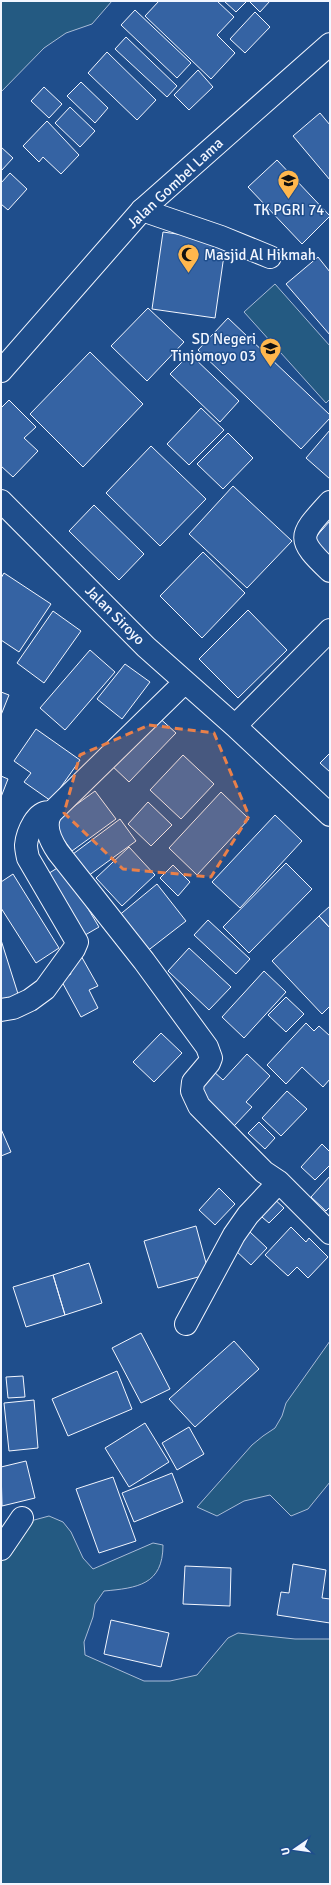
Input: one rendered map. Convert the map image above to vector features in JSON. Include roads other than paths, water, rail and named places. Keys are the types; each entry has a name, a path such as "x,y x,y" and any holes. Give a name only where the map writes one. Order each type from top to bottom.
{"main road":[{"name":"Jalan Gombel Lama","path":"1,372 142,210 330,44"},
{"path":"142,210 221,237 270,257"},
{"name":"Jalan Siroyo","path":"1,500 146,647 330,815"},
{"path":"330,502 309,525 305,534 306,544 311,553 330,571"},
{"path":"234,726 330,630"},
{"path":"185,682 51,813 48,818 47,826 51,842 144,961 208,1047 211,1058 209,1063 193,1082 192,1091 199,1106 264,1172 279,1182 330,1233"},
{"path":"1,1010 13,1008 30,1000 45,988 77,942 28,858 26,846 28,836 40,815 46,812 51,813"},
{"path":"186,1324 234,1235 248,1215 279,1182"},
{"path":"1,1549 22,1518"}],"place":[{"name":"TK PGRI 74","path":"289,200"},
{"name":"Masjid Al Hikmah","path":"189,274"},
{"name":"SD Negeri Tinjomoyo 03","path":"271,368"}]}
